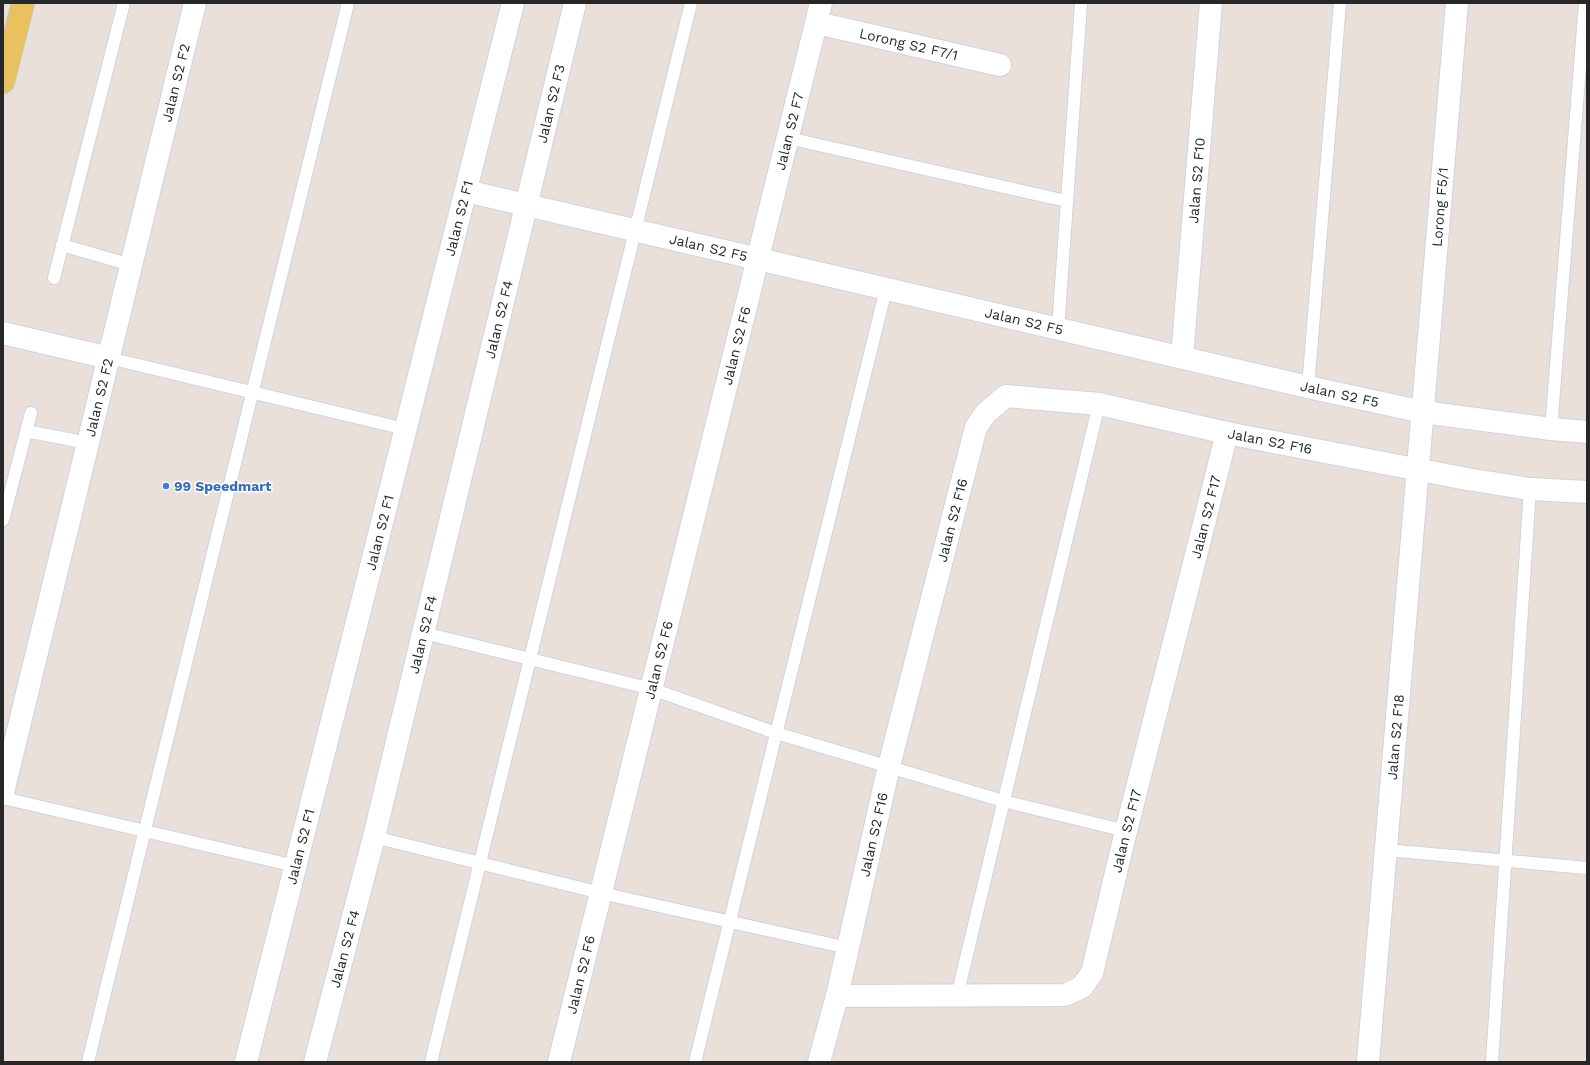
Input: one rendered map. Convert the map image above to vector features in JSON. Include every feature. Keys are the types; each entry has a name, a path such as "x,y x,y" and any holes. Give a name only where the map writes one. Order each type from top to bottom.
{"main road":[{"path":"3,82 22,3"}],"street":[{"name":"Jalan S2 F2","path":"3,792 8,752 88,443 195,3"},
{"name":"Jalan S2 F1","path":"246,1062 513,3"},
{"name":"Jalan S2 F3","path":"527,205 575,3"},
{"name":"Jalan S2 F10","path":"1182,358 1211,3"},
{"name":"Lorong F5/1","path":"1423,412 1457,3"},
{"name":"Lorong S2 F7/1","path":"819,13 1000,65"},
{"name":"Jalan S2 F7","path":"758,259 819,13"},
{"name":"Jalan S2 F5","path":"466,191 1182,358 1423,412 1551,429 1587,432"},
{"name":"Jalan S2 F4","path":"315,1062 374,837 527,205"},
{"name":"Jalan S2 F6","path":"559,1062 758,259"},
{"path":"3,333 109,358"},
{"name":"Jalan S2 F16","path":"819,1062 837,996 889,766 976,427 986,413 1006,396 1099,404 1227,433 1467,479 1530,489 1587,492"},
{"name":"Jalan S2 F18","path":"1368,1062 1423,412"},
{"name":"Jalan S2 F17","path":"837,996 1066,995 1082,987 1092,973 1126,831 1227,433"}],"lane":[{"path":"54,278 124,3"},
{"path":"88,1062 348,3"},
{"path":"431,1062 691,3"},
{"path":"1058,329 1081,3"},
{"path":"1308,387 1340,3"},
{"path":"1551,429 1585,3"},
{"path":"788,138 1066,201"},
{"path":"62,245 131,265"},
{"path":"695,1062 886,289"},
{"path":"109,358 405,429"},
{"path":"957,996 1099,404"},
{"path":"3,520 31,413"},
{"path":"26,431 88,443"},
{"path":"1492,1062 1530,489"},
{"path":"424,633 652,689 776,733 1004,801 1126,831"},
{"path":"3,798 295,866"},
{"path":"374,837 601,893 848,948"},
{"path":"1386,850 1587,868"}],"place":[{"name":"99 Speedmart","path":"166,486"}]}
